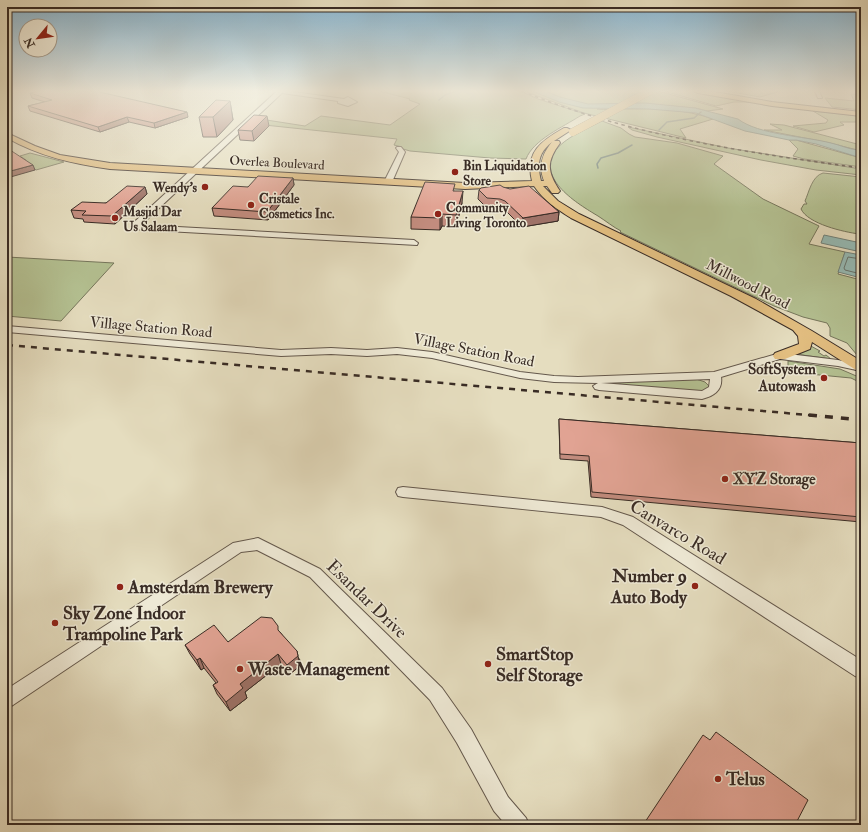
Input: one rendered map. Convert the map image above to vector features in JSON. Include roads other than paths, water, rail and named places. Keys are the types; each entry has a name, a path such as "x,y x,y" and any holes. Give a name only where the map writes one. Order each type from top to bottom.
{"main road":[{"name":"Overlea Boulevard","path":"14,130 43,145 76,155 198,168"},
{"name":"Millwood Road","path":"570,131 549,150 545,159 545,169 549,181 559,196 582,214 616,236"},
{"name":"Millwood Road","path":"570,131 551,139 539,148 534,157 533,170 537,182 547,195 570,213 753,303 798,328 861,368"},
{"name":"Overlea Boulevard","path":"7,135 32,149 50,155 78,161 116,166 198,168 390,179 465,186 549,181"},
{"path":"780,356 805,345 805,338 798,328"}],"street":[{"path":"238,130 134,227 414,243"},
{"path":"390,179 402,152 399,148"},
{"name":"Village Station Road","path":"7,329 281,353 367,353 397,351 432,355 536,378 578,380 715,375 780,356 838,363 861,368"},
{"path":"578,380 596,386 702,395 710,394 714,390 716,379 715,375"},
{"name":"Canvarco Road","path":"403,492 602,512 628,521 861,670"},
{"name":"Esandar Drive","path":"7,699 238,547 258,544 315,573 436,694 464,736 501,804 519,825"}],"water":[{"path":"742,130 761,130 834,144 861,151 861,158 816,144"},
{"path":"824,235 861,243 861,252 821,243"},
{"path":"845,252 861,255 861,278 838,272"}],"waterway":[{"path":"598,168 597,164 601,158 618,153 632,145"}],"railway":[{"path":"642,130 732,149 861,168"},
{"path":"7,345 813,415"},
{"path":"809,415 813,415"},
{"path":"813,415 820,416"},
{"path":"813,415 861,420"}],"place":[{"name":"Bin Liquidation Store","path":"455,172"},
{"name":"Wendy's","path":"205,187"},
{"name":"Cristale Cosmetics Inc.","path":"251,205"},
{"name":"Community Living Toronto","path":"438,214"},
{"name":"Masjid Dar Us Salaam","path":"115,218"},
{"name":"SoftSystem Autowash","path":"824,378"},
{"name":"XYZ Storage","path":"725,479"},
{"name":"Number 9 Auto Body","path":"695,586"},
{"name":"Amsterdam Brewery","path":"120,587"},
{"name":"Sky Zone Indoor Trampoline Park","path":"55,623"},
{"name":"SmartStop Self Storage","path":"488,664"},
{"name":"Waste Management","path":"240,669"},
{"name":"Telus","path":"718,779"}]}
